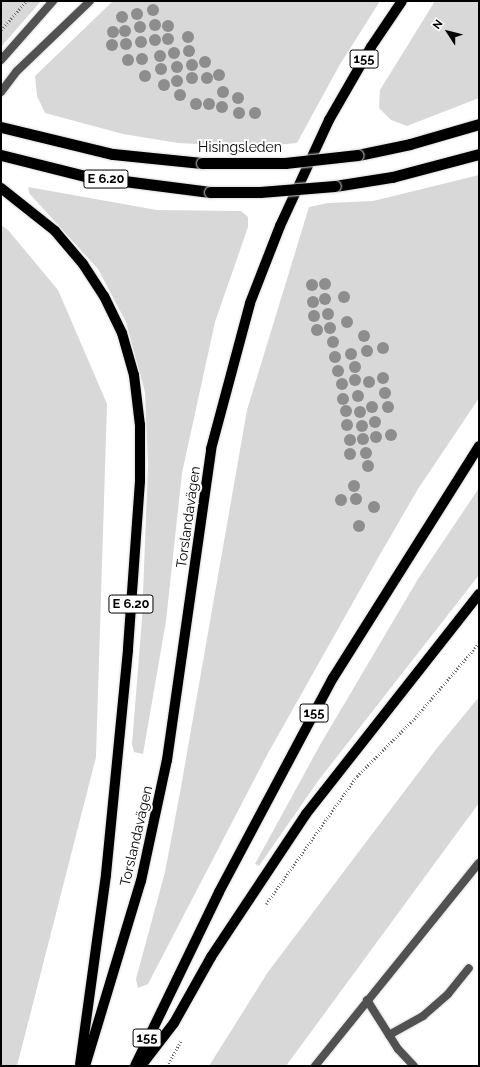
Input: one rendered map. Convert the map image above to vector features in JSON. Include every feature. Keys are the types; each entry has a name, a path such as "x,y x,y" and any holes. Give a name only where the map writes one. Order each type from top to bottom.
{"highway":[{"name":"Hisingsleden","path":"1,127 113,154 202,163 285,163 358,155 410,144 479,124"},
{"name":"E 6.20","path":"2,156 85,176 210,192 260,192 335,186 392,177 479,154"}],"main road":[{"name":"Torslandavägen","path":"85,1066 144,866 167,760 211,449 250,303 280,226 329,120 371,47 402,1"},
{"name":"E 6.20","path":"1,188 55,231 83,264 104,296 122,334 132,368 140,425 140,481 125,673 106,875 80,1066"},
{"name":"155","path":"134,1066 219,892 333,678 479,446"},
{"name":"155","path":"141,1066 174,1023 211,957 306,814 479,594"}],"street":[{"path":"1,60 53,1"},
{"path":"1,92 17,71 90,1"},
{"path":"315,1066 479,862"},
{"path":"389,1035 423,1016 448,994 469,968"},
{"path":"367,1000 389,1035 414,1066"}],"path":[{"path":"1,30 26,1"},
{"path":"264,907 357,776 414,719 479,643"},
{"path":"167,1066 183,1037"}],"shaded area":[{"path":"1,1 41,1 1,47"},
{"path":"113,1 380,1 339,66 297,143 255,147 178,143 123,134 45,113 37,96 35,76"},
{"path":"435,1 479,1 479,98 407,126 391,120 379,108 380,90"},
{"path":"479,175 479,398 418,489 378,558 267,755 148,984 138,988 136,979 165,872 247,410 309,207 328,203 373,201"},
{"path":"28,187 157,210 241,211 248,217 248,227 215,322 182,473 166,621 143,754 134,752 132,744 142,619 148,465 145,392 126,322 98,269 29,193"},
{"path":"1,225 8,230 58,290 107,404 96,757 17,1066 1,1066"},
{"path":"479,488 479,575 318,781 259,866 255,864 320,745 418,579"},
{"path":"479,697 479,803 286,1066 209,1066 268,972 437,748"}]}
